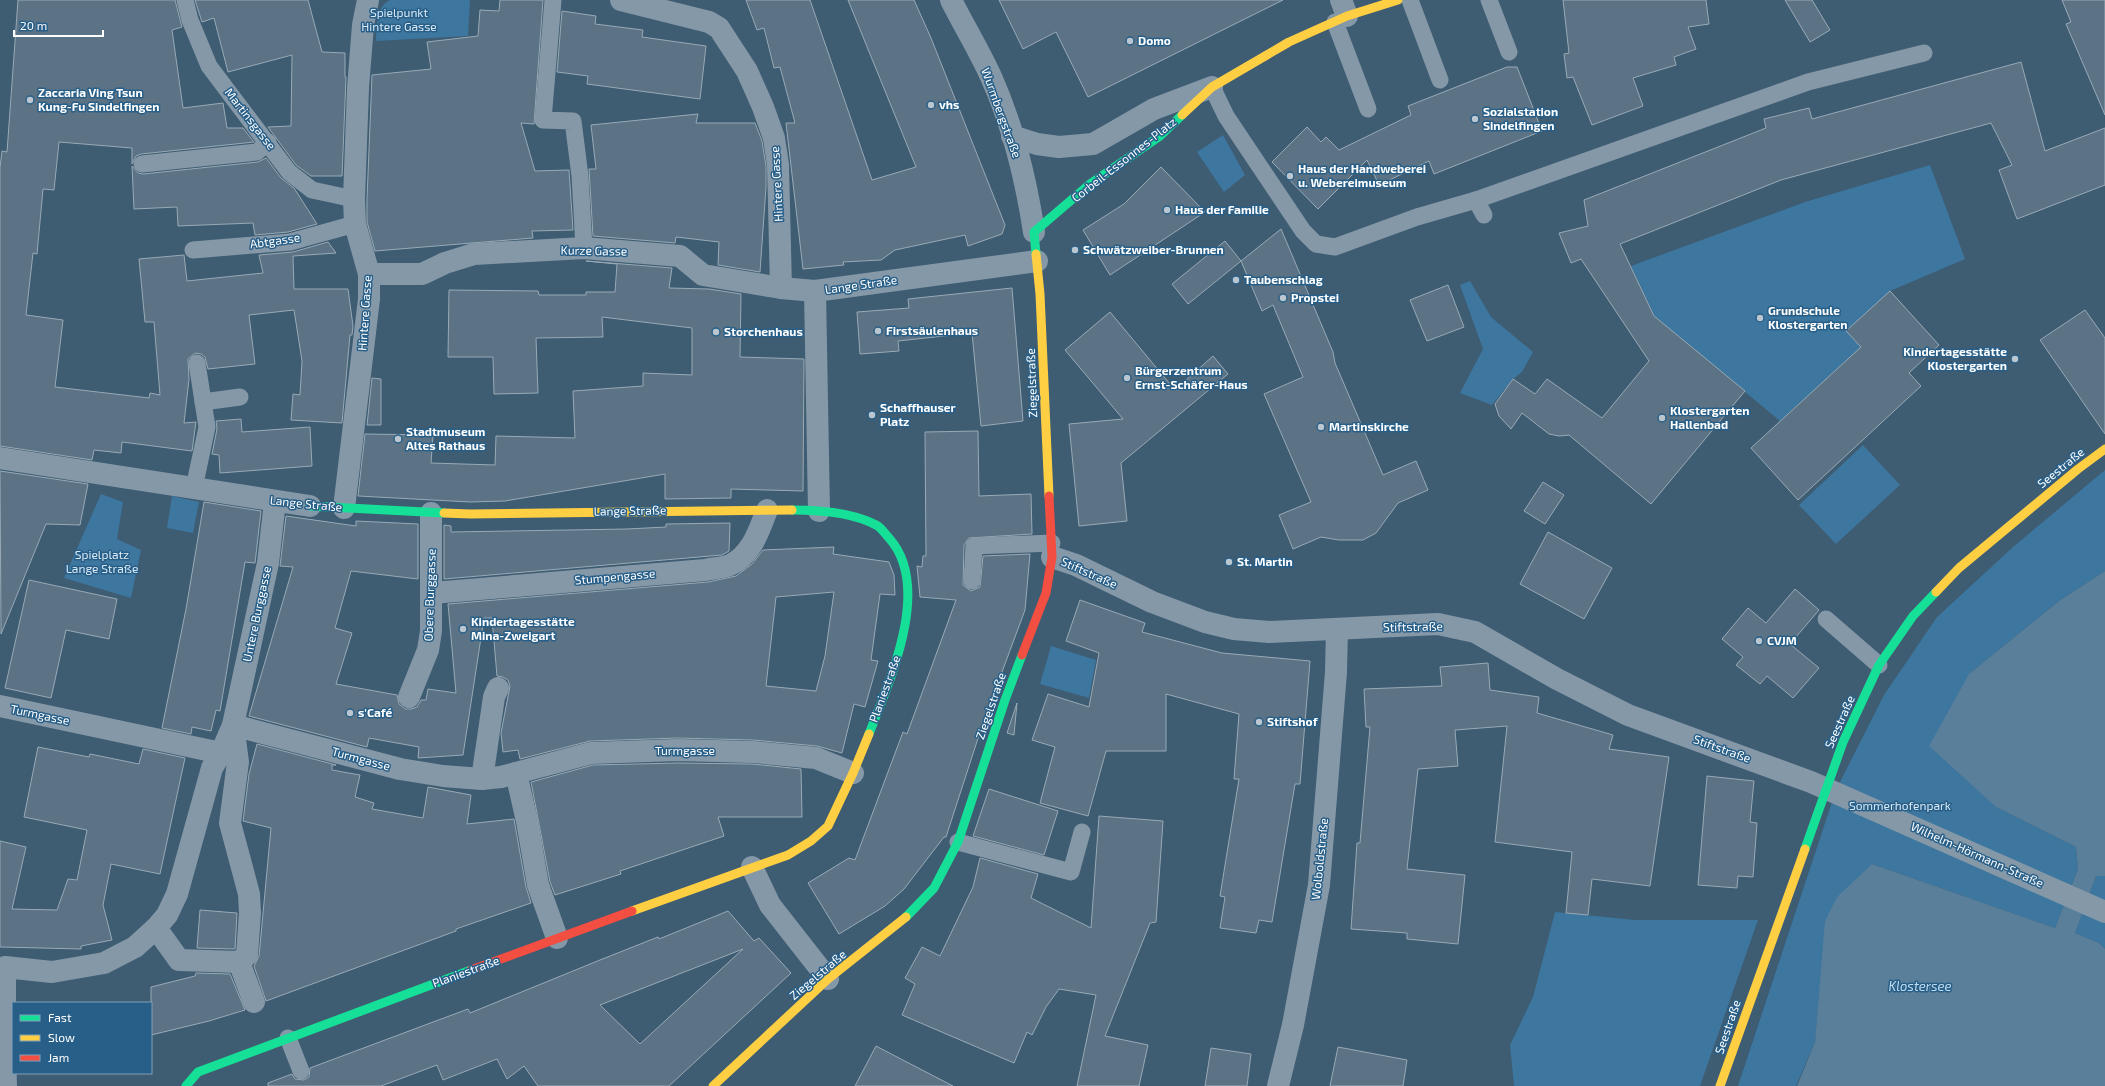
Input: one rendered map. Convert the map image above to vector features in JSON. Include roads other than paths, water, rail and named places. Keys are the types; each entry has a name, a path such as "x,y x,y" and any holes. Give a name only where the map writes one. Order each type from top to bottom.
{"street":[{"name":"Hintere Gasse","path":"344,508 369,299 369,274 355,224 354,199 358,88 363,25 368,0"},
{"name":"Hintere Gasse","path":"621,0 709,22 719,28 747,71 763,107 774,138 778,164 781,288"},
{"name":"Wurmbergstraße","path":"951,0 992,79 1012,136 1029,198 1034,232"},
{"name":"Corbeil-Essonnes-Platz","path":"1012,136 1037,144 1059,147 1093,144 1154,109 1212,87 1341,13 1398,0"},
{"name":"Corbeil-Essonnes-Platz","path":"1034,232 1090,184 1160,136 1212,87"},
{"name":"Ziegelstraße","path":"713,1086 828,979 900,923 934,888 958,842 1005,700 1046,593 1052,550 1040,294 1034,232"},
{"name":"Kurze Gasse","path":"369,274 422,274 445,262 474,254 584,248 680,256 703,275 781,288 815,291"},
{"name":"Lange Straße","path":"0,458 310,506 432,513 766,510 819,511 815,291 1037,261"},
{"name":"Seestraße","path":"1720,1086 1773,934 1843,742 1879,665 1913,616 1959,568 2078,469 2105,449"},
{"name":"Untere Burggasse","path":"6,1086 3,966 52,972 104,963 135,947 156,928 167,915 177,894 212,768 221,753 233,725 268,563 275,501"},
{"name":"Stumpengasse","path":"432,593 706,570 730,565 746,554 758,534 766,510"},
{"name":"Planiestraße","path":"186,1086 198,1072 557,938 788,855 811,841 828,826 853,773 895,668 908,605 906,572 897,547 877,526 849,516 819,511"},
{"name":"Obere Burggasse","path":"409,697 428,650 431,631 432,513"},
{"name":"Stiftstraße","path":"1052,550 1076,565 1152,602 1205,622 1234,629 1269,632 1337,630 1438,624 1474,632 1557,679 1628,715 1827,789"},
{"name":"Wolboldstraße","path":"1278,1086 1293,1025 1319,885 1336,680 1337,630"},
{"path":"482,778 494,697 498,688"},
{"name":"Turmgasse","path":"0,706 221,753"},
{"name":"Untere Burggasse","path":"233,725 238,762 230,823 249,894 250,913 247,955 239,962"},
{"name":"Turmgasse","path":"233,725 400,769 443,776 482,778 516,773 591,753 678,750 753,752 816,758 853,773"},
{"path":"516,773 527,821 538,885 557,938"},
{"name":"Wilhelm-Hörmann-Straße","path":"1827,789 2096,908"},
{"path":"752,867 770,905 828,979"},
{"path":"156,928 180,960 239,962 254,1002"}],"lane":[{"name":"Martinsgasse","path":"185,0 190,20 209,66 268,142 289,172 312,190 354,199"},
{"path":"553,0 543,120 573,121 580,176 584,248"},
{"path":"1410,0 1440,80"},
{"path":"1489,0 1509,52"},
{"path":"1341,13 1368,109"},
{"path":"1212,87 1226,116 1303,231 1316,244 1335,247 1417,217 1480,207 1808,82 1924,53"},
{"path":"142,164 257,152 268,142"},
{"name":"Abtgasse","path":"193,250 290,242 355,224"},
{"path":"194,488 207,427 197,363"},
{"path":"203,402 240,397"},
{"path":"972,581 974,546 1052,550"},
{"path":"1826,619 1879,665"},
{"path":"958,842 1071,872 1082,832"},
{"path":"288,1038 301,1071"}],"water":[{"name":"Klostersee","path":"2105,571 2105,876 2096,876 2075,933 2099,943 2105,949 2105,1086 1797,1086 1815,1042 1825,921 1837,897 1872,864 2055,928 2078,869 2076,847 1996,807 1929,746 1969,674 2059,601"}],"place":[{"name":"Domo","path":"1130,41"},
{"name":"Zaccaria Ving Tsun Kung-Fu Sindelfingen","path":"30,100"},
{"name":"vhs","path":"931,105"},
{"name":"Sozialstation Sindelfingen","path":"1475,119"},
{"name":"Haus der Handweberei u. Webereimuseum","path":"1290,176"},
{"name":"Haus der Familie","path":"1167,210"},
{"name":"Schwätzweiber-Brunnen","path":"1075,250"},
{"name":"Taubenschlag","path":"1236,280"},
{"name":"Propstei","path":"1283,298"},
{"name":"Grundschule Klostergarten","path":"1760,318"},
{"name":"Firstsäulenhaus","path":"878,331"},
{"name":"Storchenhaus","path":"716,332"},
{"name":"Kindertagesstätte Klostergarten","path":"2015,359"},
{"name":"Bürgerzentrum Ernst-Schäfer-Haus","path":"1127,378"},
{"name":"Schaffhauser Platz","path":"872,415"},
{"name":"Klostergarten Hallenbad","path":"1662,418"},
{"name":"Martinskirche","path":"1321,427"},
{"name":"Stadtmuseum Altes Rathaus","path":"398,439"},
{"name":"St. Martin","path":"1229,562"},
{"name":"Kindertagesstätte Mina-Zweigart","path":"463,629"},
{"name":"CVJM","path":"1759,641"},
{"name":"s'Café","path":"350,713"},
{"name":"Stiftshof","path":"1259,722"}],"park label":[{"name":"Spielpunkt Hintere Gasse","path":"399,20"},
{"name":"Spielplatz Lange Straße","path":"102,562"},
{"name":"Sommerhofenpark","path":"1900,806"}]}
